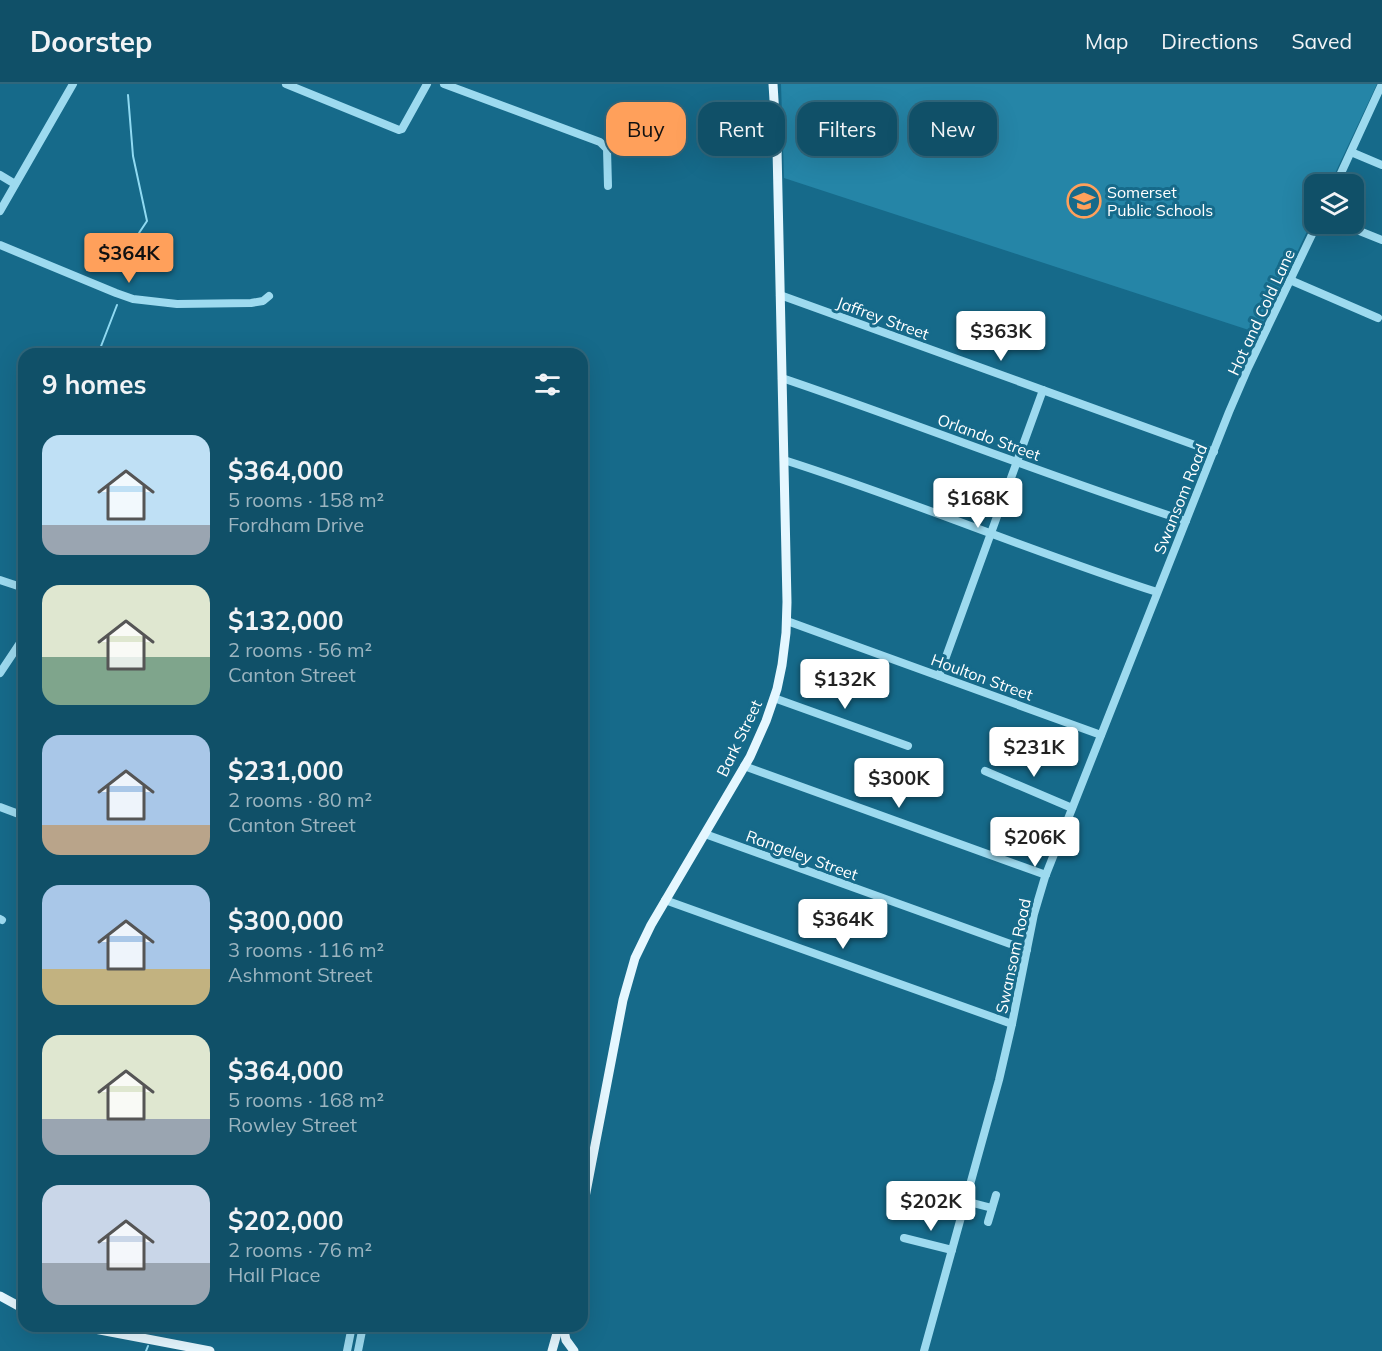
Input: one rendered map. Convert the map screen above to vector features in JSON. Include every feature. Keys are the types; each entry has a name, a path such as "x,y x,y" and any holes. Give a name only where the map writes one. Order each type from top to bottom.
{"main road":[{"name":"Bark Street","path":"588,1164 627,984 635,958 665,900 744,766 766,722 782,665 787,621 777,149 773,84"},
{"path":"0,1296 18,1306"},
{"path":"110,1332 210,1351"},
{"path":"552,1351 559,1332"},
{"path":"563,1332 568,1345 574,1351"}],"street":[{"path":"0,211 73,84"},
{"path":"286,84 399,130 402,129 427,84"},
{"path":"444,84 600,142 607,149 608,186"},
{"path":"1341,174 1382,84"},
{"path":"1351,152 1382,165"},
{"path":"0,175 15,184"},
{"path":"1364,233 1382,240"},
{"name":"Hot and Cold Lane","path":"1229,412 1312,234"},
{"path":"0,245 116,293 143,301 177,304 251,303 263,301 269,296"},
{"path":"1290,280 1378,318"},
{"name":"Jaffrey Street","path":"780,295 1214,452"},
{"name":"Orlando Street","path":"782,378 1124,501 1186,521"},
{"path":"939,676 1043,390"},
{"name":"Swansom Road","path":"924,1351 999,1080 1034,914 1046,875 1229,412"},
{"path":"784,460 893,496 990,534 1157,592"},
{"path":"0,580 18,586"},
{"name":"Houlton Street","path":"787,621 1101,735"},
{"path":"0,673 18,647"},
{"path":"774,698 908,746"},
{"path":"744,766 1046,875"},
{"path":"986,771 1072,808"},
{"path":"0,807 18,814"},
{"name":"Rangeley Street","path":"705,834 1027,950"},
{"path":"665,900 1012,1024"},
{"path":"988,1222 996,1195"},
{"path":"965,1201 992,1208"},
{"path":"903,1238 952,1251"},
{"path":"347,1351 351,1332"},
{"path":"358,1351 362,1332"}],"shaded area":[{"name":"Somerset Public Schools","path":"781,84 1377,84 1335,174 1304,174 1306,234 1258,333 784,178 785,102 782,102"}],"waterway":[{"path":"128,95 133,156 147,221 139,233"},
{"path":"100,348 117,305"},
{"path":"146,1351 148,1346"}],"place":[{"name":"Somerset Public Schools","path":"1084,201"}]}
